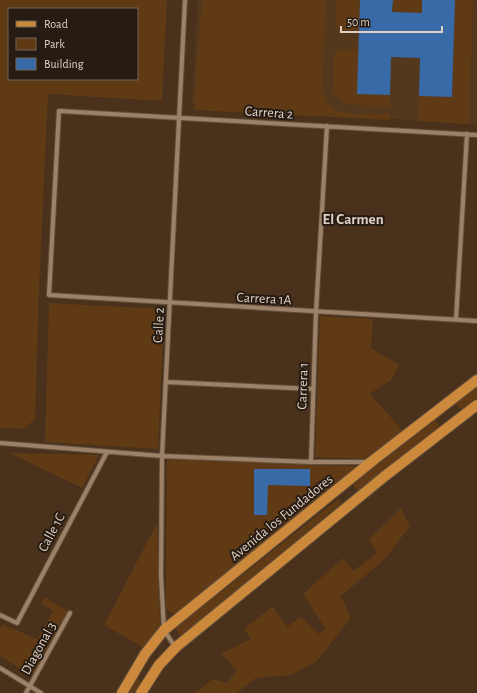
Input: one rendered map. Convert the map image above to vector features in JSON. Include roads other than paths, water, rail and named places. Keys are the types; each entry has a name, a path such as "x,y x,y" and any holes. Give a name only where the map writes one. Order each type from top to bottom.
{"main road":[{"name":"Avenida los Fundadores","path":"122,693 145,654 164,630 371,462 477,380"},
{"path":"141,693 159,665 176,647 385,476 477,406"}],"street":[{"name":"Calle 2","path":"164,630 161,576 162,456 171,303 185,0"},
{"name":"Carrera 2","path":"49,295 59,111 180,116 477,134"},
{"name":"Carrera 1","path":"310,462 326,126"},
{"path":"456,320 467,134"},
{"name":"Carrera 1A","path":"49,295 477,321"},
{"path":"166,382 313,389"},
{"path":"0,443 162,456 310,462 371,462"},
{"name":"Calle 1C","path":"0,615 17,623 107,452"},
{"name":"Diagonal 3","path":"26,693 70,613"},
{"path":"164,630 176,647"},
{"path":"0,668 41,693"}],"district":[{"name":"El Carmen","path":"353,219"}]}
